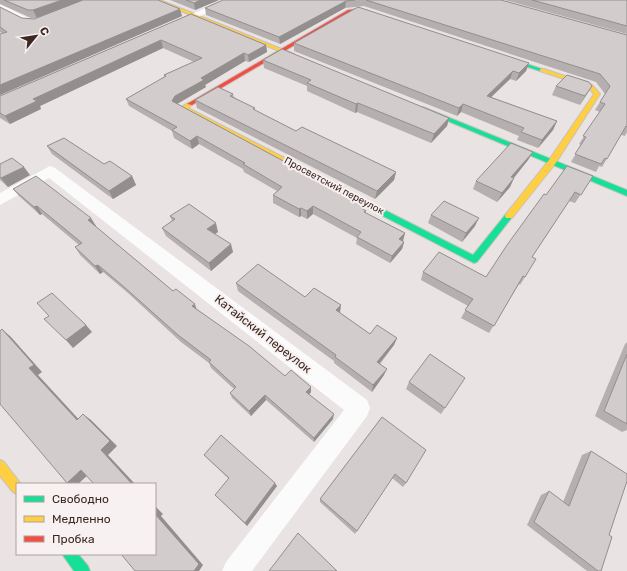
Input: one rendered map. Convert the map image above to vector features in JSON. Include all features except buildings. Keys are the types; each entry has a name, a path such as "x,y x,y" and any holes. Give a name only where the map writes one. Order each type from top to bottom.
{"street":[{"path":"156,0 303,59"},
{"path":"166,28 231,0"},
{"path":"0,7 29,22 46,19"},
{"path":"281,50 350,11 357,10 364,11 590,86 597,94 552,162"},
{"name":"Просветский переулок","path":"281,50 183,108 474,260 552,162"},
{"path":"413,105 627,193"},
{"name":"Катайский переулок","path":"0,200 50,171 359,408 235,571"},
{"path":"0,466 16,487"},
{"path":"70,555 83,571"}],"traffic: fast":[{"path":"357,10 542,70"},
{"path":"421,108 627,193"},
{"path":"357,199 474,260 509,216"},
{"path":"70,555 83,571"}],"traffic: slow":[{"path":"156,0 291,54"},
{"path":"509,216 552,162 597,94 590,86 542,70"},
{"path":"190,104 183,108 357,199"},
{"path":"0,466 16,487"}],"traffic: jam":[{"path":"190,104 350,11 357,10"}]}
